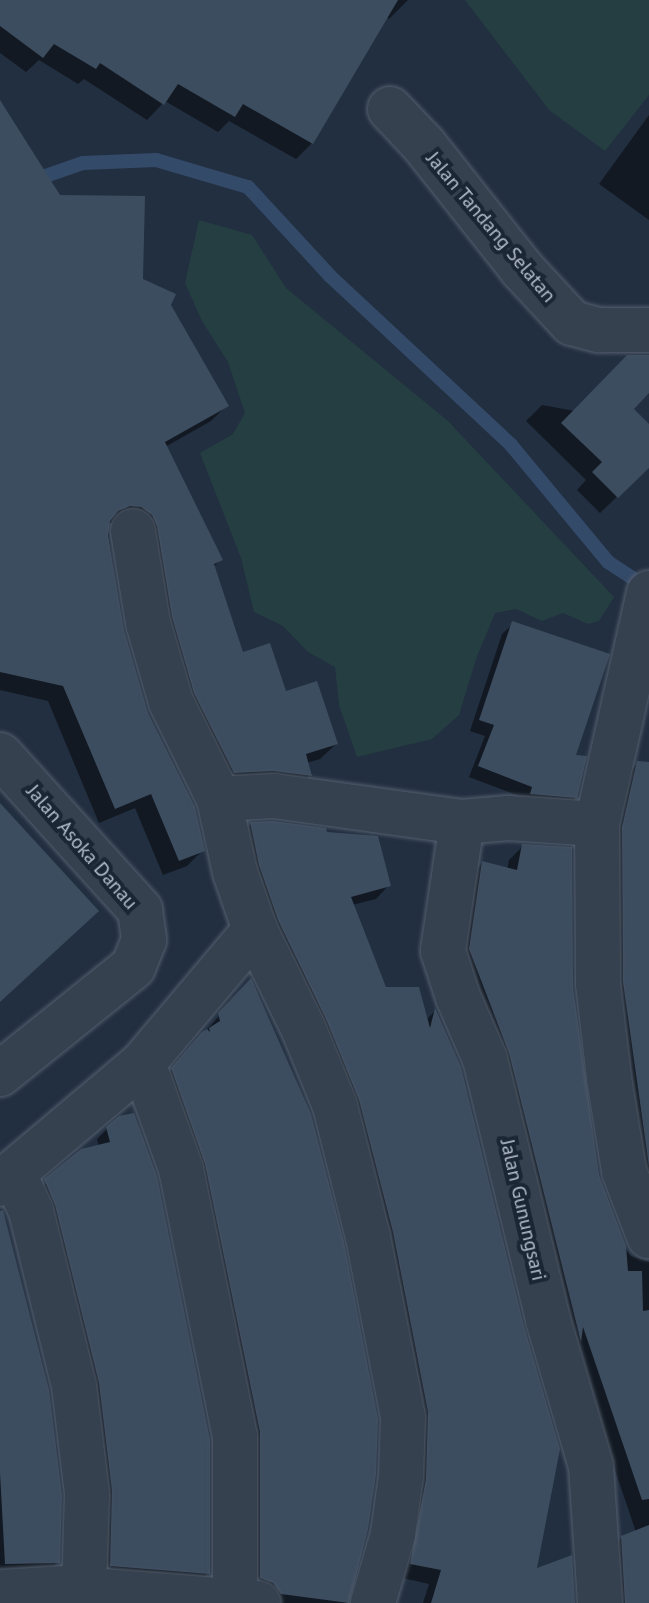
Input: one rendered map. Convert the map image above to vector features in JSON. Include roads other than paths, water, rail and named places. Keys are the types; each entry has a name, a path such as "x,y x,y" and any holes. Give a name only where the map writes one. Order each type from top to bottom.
{"street":[{"name":"Jalan Tandang Selatan","path":"390,109 424,145 521,268 572,323 599,330 649,330"},
{"path":"133,531 148,623 171,702 219,799 235,872 255,930 304,1030 335,1106 368,1237 403,1417 401,1476 393,1534 373,1603"},
{"path":"649,593 597,824 598,984 609,1078 624,1171 649,1236"},
{"name":"Jalan Asoka Danau","path":"0,755 140,910 144,940 133,967 0,1074"},
{"path":"219,799 274,796 462,822 508,818 597,824"},
{"name":"Jalan Gunungsari","path":"462,822 443,951 458,997 485,1059 548,1320 591,1466 600,1603"},
{"path":"84,1589 87,1494 74,1386 31,1211 7,1179 143,1063 255,930"},
{"path":"0,1592 84,1589 246,1601 235,1437 181,1169 143,1063"}],"waterway":[{"path":"0,192 83,163 156,160 248,187 330,276 511,445 608,562 646,587"}]}
